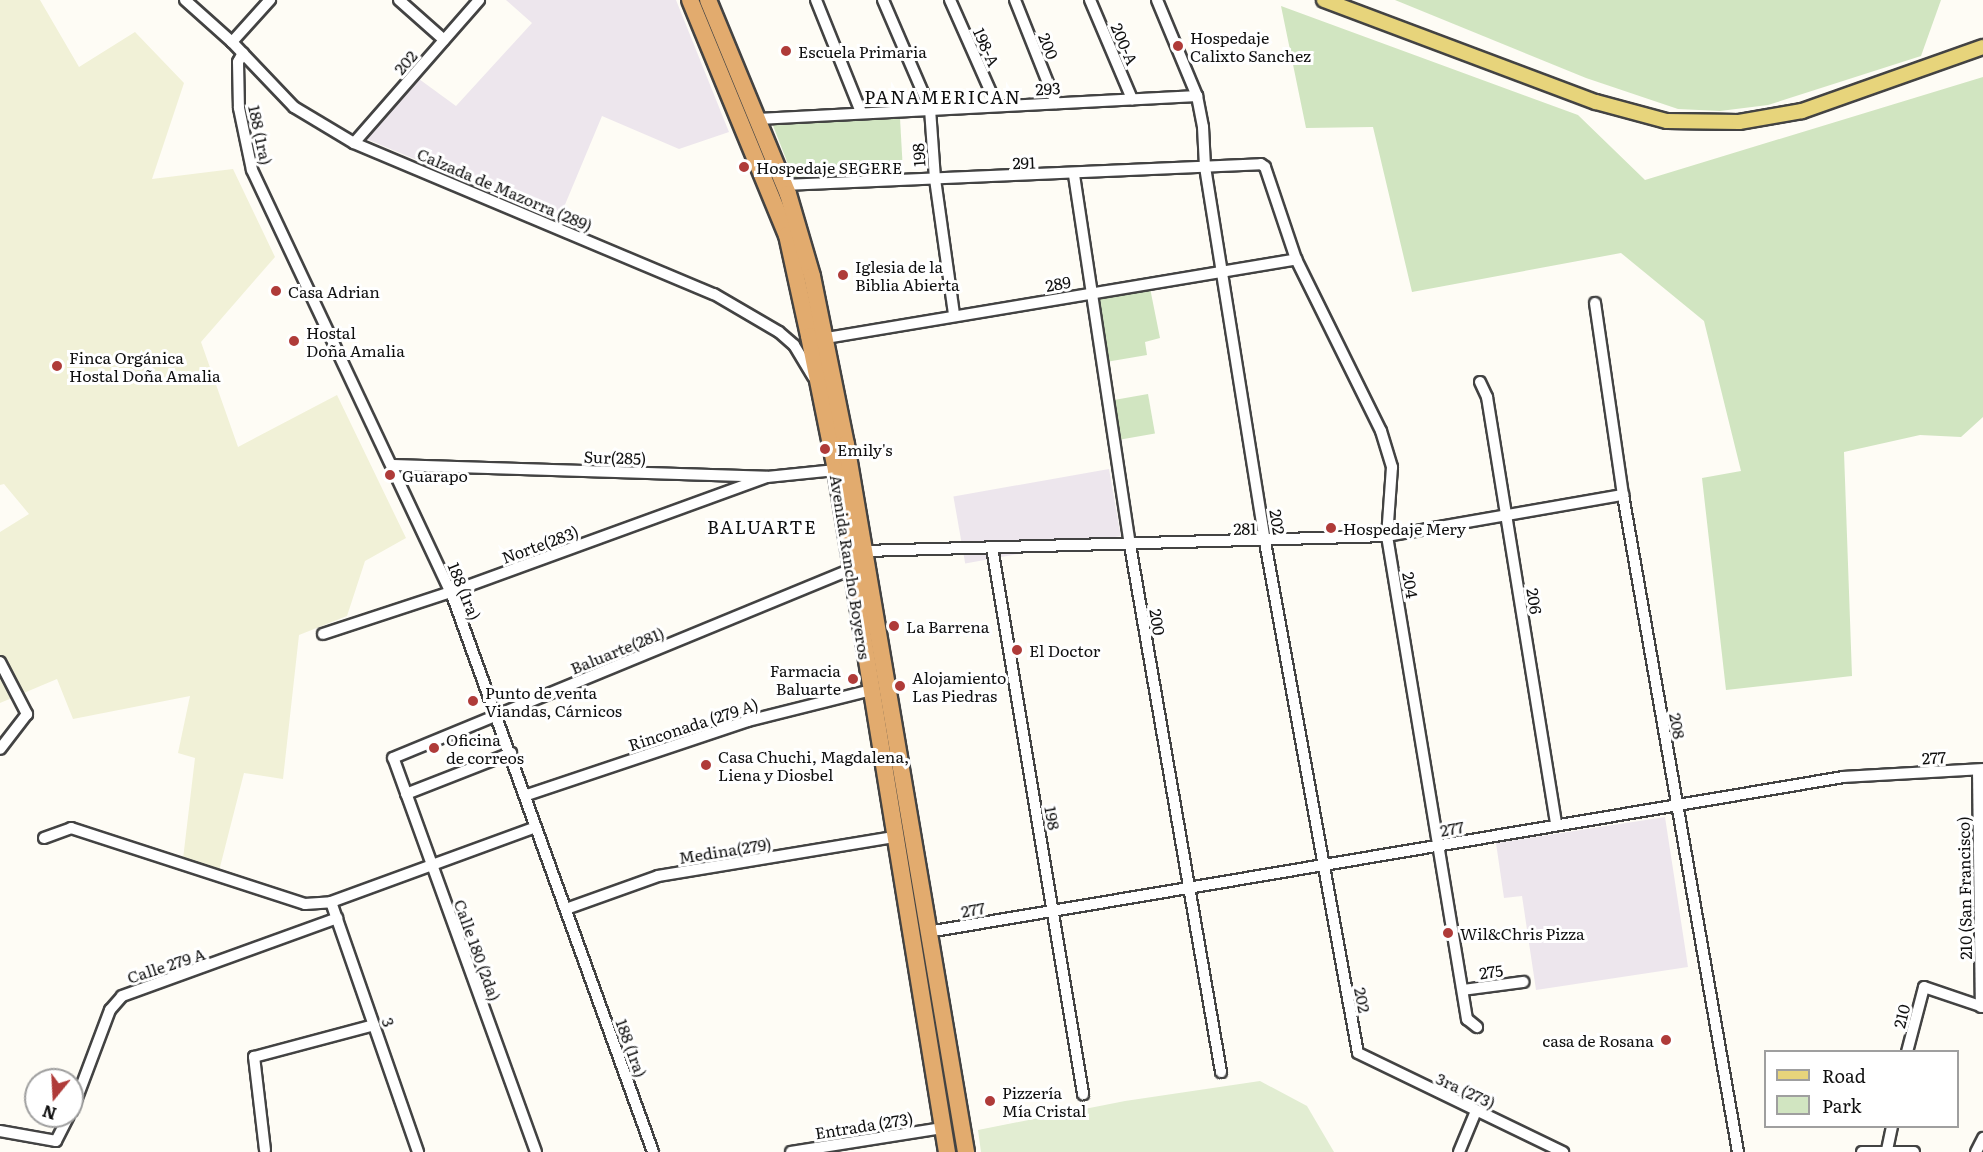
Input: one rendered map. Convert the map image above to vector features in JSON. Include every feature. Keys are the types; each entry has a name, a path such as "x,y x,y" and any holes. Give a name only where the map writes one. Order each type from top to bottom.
{"highway":[{"name":"Avenida Rancho Boyeros","path":"690,0 787,235 836,470 947,1152"},
{"name":"Avenida Rancho Boyeros","path":"708,0 784,185 802,238 826,338 966,1152"}],"main road":[{"path":"1324,0 1596,102 1667,121 1739,122 1802,111 1983,47"}],"street":[{"name":"Calzada de Mazorra (289)","path":"185,0 232,42 294,108 354,143 560,229 748,312 794,345 821,390"},
{"path":"232,42 270,0"},
{"path":"399,0 444,40"},
{"name":"202","path":"354,143 479,0"},
{"path":"816,0 861,112"},
{"name":"198","path":"883,0 930,109 935,180 954,315"},
{"name":"198-A","path":"951,0 997,106"},
{"name":"200","path":"1015,0 1056,103"},
{"name":"200-A","path":"1090,0 1132,99"},
{"name":"202","path":"1157,0 1197,96 1205,167 1265,542 1358,1053"},
{"name":"188 (1ra)","path":"243,53 238,62 239,108 252,170 451,592 527,795 536,826 653,1152"},
{"name":"293","path":"758,119 1197,96"},
{"name":"291","path":"784,185 1264,166"},
{"name":"204","path":"1264,166 1296,259 1381,431 1392,467 1387,536 1441,846 1467,1019 1477,1027"},
{"name":"200","path":"1074,175 1130,545 1187,889 1221,1072"},
{"name":"289","path":"826,338 1296,259"},
{"name":"208","path":"1594,303 1623,495 1738,1152"},
{"name":"206","path":"1480,382 1487,397 1556,825"},
{"name":"Sur(285)","path":"393,465 767,477 836,470"},
{"name":"Norte(283)","path":"322,634 451,592 767,477"},
{"name":"281","path":"864,550 1265,542 1387,536 1505,513 1623,495"},
{"name":"198","path":"992,547 1083,1094"},
{"name":"Baluarte(281)","path":"393,758 852,569"},
{"path":"0,662 27,714 0,749"},
{"name":"Rinconada (279 A)","path":"527,795 748,721 871,690"},
{"path":"406,794 511,753"},
{"name":"Calle 180 (2da)","path":"393,758 536,1152"},
{"name":"277","path":"928,932 1843,777 1980,769"},
{"name":"210 (San Francisco)","path":"1980,769 1982,1007"},
{"path":"44,838 70,828 305,904 331,903 536,826"},
{"name":"Medina(279)","path":"566,909 658,876 894,837"},
{"name":"3","path":"331,903 418,1152"},
{"name":"Calle 279 A","path":"84,1079 110,1010 122,996 337,918"},
{"name":"275","path":"1462,990 1523,982"},
{"name":"210","path":"1908,1050 1924,987 1982,1007"},
{"path":"265,1150 254,1057 374,1025"},
{"name":"3ra (273)","path":"1358,1053 1563,1152"},
{"path":"1459,1152 1476,1111"},
{"path":"0,1131 57,1147 64,1128"},
{"name":"Entrada (273)","path":"791,1152 942,1128"},
{"path":"1887,1150 1892,1128"},
{"path":"1976,1152 1983,1138"},
{"path":"1862,1152 1887,1150 1914,1152"}],"shaded area":[{"path":"506,0 676,0 729,132 679,149 602,116 559,219 364,138 419,79 456,106 532,23"},
{"path":"1109,469 1121,536 965,563 953,496"},
{"path":"1665,817 1688,967 1536,990 1522,896 1504,898 1496,843"}],"green space":[{"path":"0,0 40,0 79,67 135,32 184,83 152,179 233,169 275,257 201,342 238,447 337,395 406,538 365,561 347,616 299,635 283,779 244,773 219,871 183,859 195,758 178,753 190,696 73,719 57,679 0,703 0,532 29,514 4,484 0,485"},
{"path":"1395,0 1941,0 1921,56 1768,105 1720,111 1678,109 1586,78"},
{"path":"1281,6 1578,115 1645,180 1983,77 1983,417 1961,437 1920,435 1844,452 1852,676 1726,690 1702,478 1741,471 1704,321 1621,253 1412,292 1373,127 1306,128"},
{"path":"900,118 903,172 793,177 772,123"},
{"path":"1150,288 1160,338 1145,342 1147,355 1106,362 1095,297"},
{"path":"1148,394 1155,433 1119,440 1113,400"},
{"path":"1260,1081 1307,1106 1334,1152 981,1152 978,1130 1125,1101"}],"place":[{"name":"Hospedaje Calixto Sanchez","path":"1178,46"},
{"name":"Escuela Primaria","path":"786,51"},
{"name":"Hospedaje SEGERE","path":"744,167"},
{"name":"Iglesia de la Biblia Abierta","path":"843,275"},
{"name":"Casa Adrian","path":"276,291"},
{"name":"Hostal Doña Amalia","path":"294,341"},
{"name":"Finca Orgánica Hostal Doña Amalia","path":"57,366"},
{"name":"Emily's","path":"825,449"},
{"name":"Guarapo","path":"390,475"},
{"name":"Hospedaje Mery","path":"1331,528"},
{"name":"La Barrena","path":"894,626"},
{"name":"El Doctor","path":"1017,650"},
{"name":"Farmacia Baluarte","path":"853,679"},
{"name":"Alojamiento Las Piedras","path":"900,686"},
{"name":"Punto de venta Viandas, Cárnicos","path":"473,701"},
{"name":"Oficina de correos","path":"434,748"},
{"name":"Casa Chuchi, Magdalena, Liena y Diosbel","path":"706,765"},
{"name":"Wil&Chris Pizza","path":"1448,933"},
{"name":"casa de Rosana","path":"1666,1040"},
{"name":"Pizzería Mía Cristal","path":"990,1101"}],"district":[{"name":"PANAMERICAN","path":"943,97"},
{"name":"BALUARTE","path":"762,527"}]}
